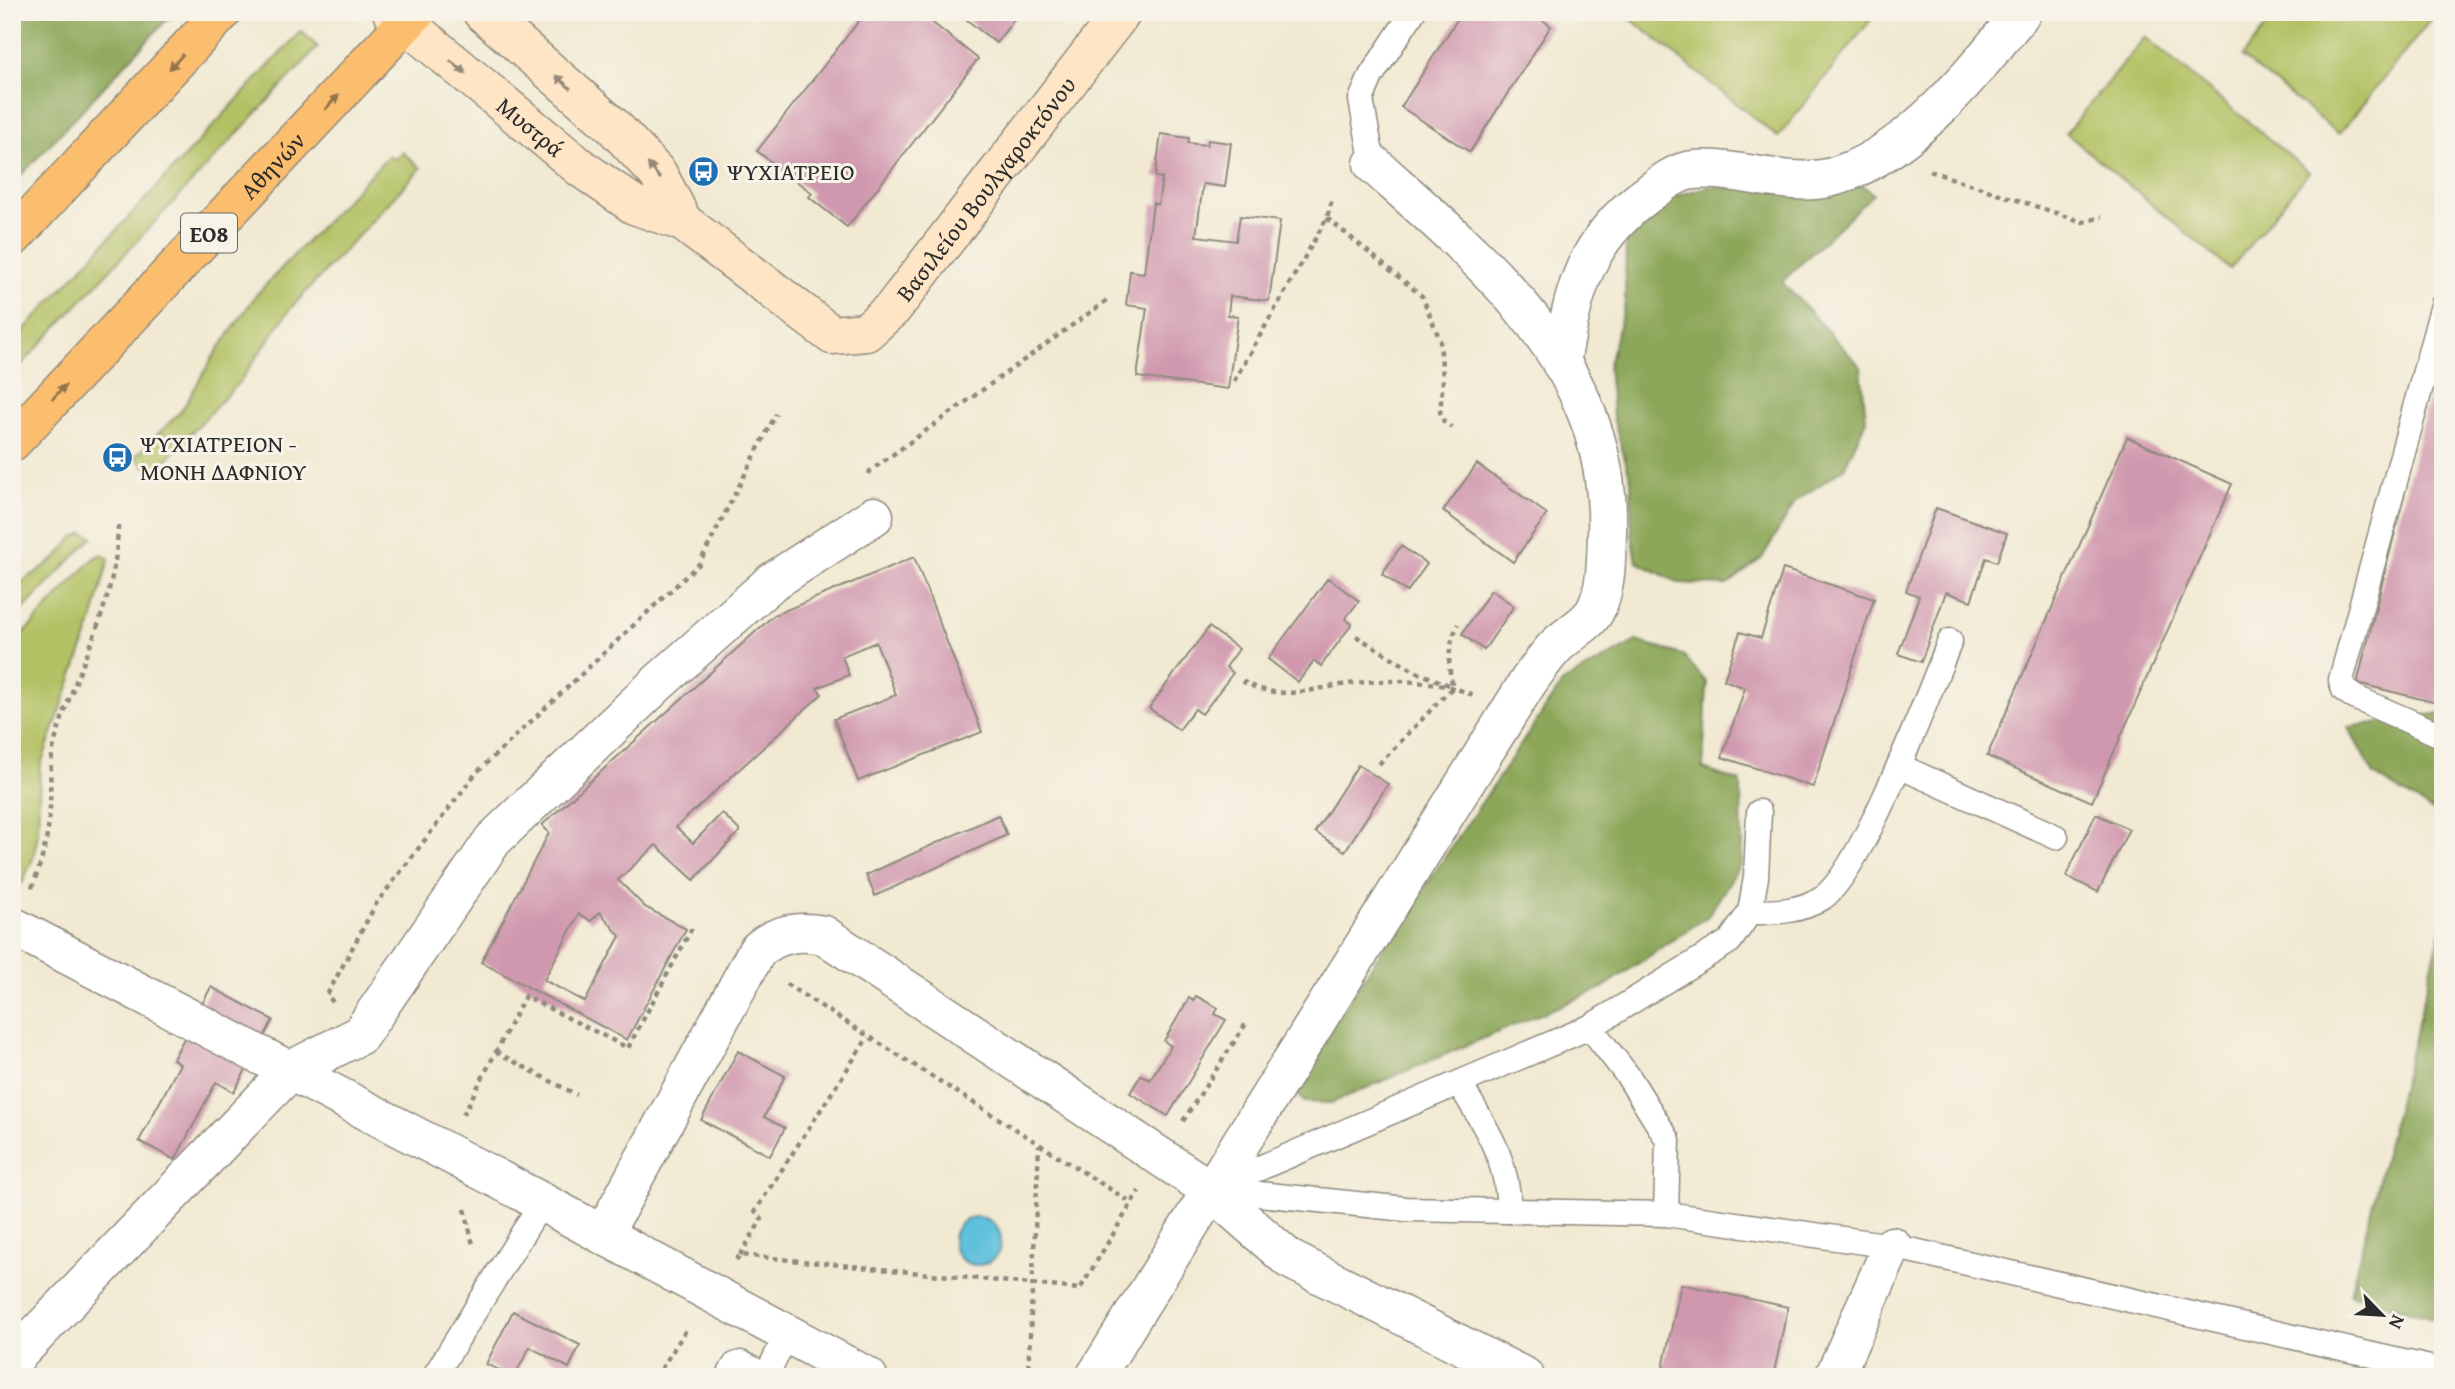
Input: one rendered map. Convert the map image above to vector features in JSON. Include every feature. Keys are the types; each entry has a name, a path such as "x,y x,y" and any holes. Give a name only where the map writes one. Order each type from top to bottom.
{"highway":[{"path":"12,238 222,12"},
{"name":"Αθηνών","path":"12,442 405,16"}],"street":[{"name":"Μυστρά","path":"482,12 614,127 658,174 682,222"},
{"name":"Βασιλείου Βουλγαροκτόνου","path":"832,335 866,332 893,307 1122,12"},
{"path":"1561,363 1573,295 1598,243 1625,211 1667,179 1693,170 1808,181 1840,175 1883,156 1924,123 2022,12"},
{"name":"Μυστρά","path":"405,16 581,169 634,205 682,222 832,335"},
{"path":"1095,1377 1209,1189 1508,713 1555,647 1594,612 1605,575 1605,489 1595,437 1577,391 1539,326 1495,275 1373,164"},
{"path":"12,1360 291,1070 360,1035 493,840 502,831 659,682 772,582 874,516"},
{"path":"15,927 542,1202 867,1377"},
{"path":"603,1235 757,951 771,938 803,931 824,934 1209,1189 1289,1259 1525,1377"},
{"path":"1835,1377 1892,1246"}],"lane":[{"path":"1373,164 1361,100 1371,76 1413,12"},
{"path":"2443,305 2341,680 2344,690 2356,698 2443,736"},
{"path":"1750,912 1803,908 1825,896 1854,857 1899,766 1951,641"},
{"path":"1899,766 2056,837"},
{"path":"1209,1189 1590,1027 1730,942 1750,912 1756,877 1759,812"},
{"path":"1590,1027 1628,1076 1668,1140 1666,1214"},
{"path":"1459,1083 1495,1142 1509,1183 1509,1211"},
{"path":"1209,1189 1406,1209 1666,1214 1892,1246 2375,1367 2443,1371"},
{"path":"434,1377 542,1202"},
{"path":"728,1377 735,1365 741,1363 767,1376 787,1335"}],"path":[{"path":"1883,156 2071,219 2082,222 2102,217"},
{"path":"1234,381 1327,218 1332,200"},
{"path":"1327,218 1423,296 1440,340 1443,380 1440,412 1444,422 1452,428"},
{"path":"874,516 867,485 870,471 1110,298"},
{"path":"15,927 43,856 49,820 54,745 106,606 117,560 118,524"},
{"path":"1453,687 1447,666 1450,642 1458,624"},
{"path":"1356,636 1414,671 1508,713"},
{"path":"1241,681 1271,694 1298,693 1356,683 1393,682 1453,687"},
{"path":"1379,764 1453,687"},
{"path":"445,1151 525,996 628,1048 692,928"},
{"path":"764,944 782,982 1132,1203"},
{"path":"740,1255 1080,1289 1160,1157 1247,1022"},
{"path":"656,1377 710,1293 740,1255 762,1219 755,1211 868,1037"},
{"path":"496,1052 577,1095"},
{"path":"1028,1377 1039,1144"},
{"path":"464,1206 474,1250"}],"green space":[{"path":"12,12 174,12 12,185"},
{"path":"1622,12 1877,12 1778,137"},
{"path":"2278,12 2437,12 2339,134 2242,57"},
{"path":"301,31 318,47 12,375 12,343"},
{"path":"2145,37 2309,172 2230,269 2066,133"},
{"path":"402,152 421,168 290,309 240,381 153,474 135,457 182,410 213,357 257,294 389,155 395,159"},
{"path":"1861,184 1873,194 1782,282 1861,367 1866,420 1844,468 1796,501 1762,558 1727,585 1679,583 1637,562 1632,535 1631,480 1613,418 1608,368 1625,303 1626,234 1666,199 1706,187"},
{"path":"83,533 93,537 12,621 12,589 56,558 73,538"},
{"path":"102,554 109,559 91,625 40,767 38,834 33,858 22,884 12,879 12,646 94,558"},
{"path":"1636,641 1683,655 1707,683 1703,769 1741,782 1742,862 1708,916 1602,988 1331,1103 1304,1102 1294,1089 1306,1063 1563,682"},
{"path":"2443,713 2443,817 2374,775 2348,727"},
{"path":"2443,922 2443,1321 2350,1294"}],"water":[{"path":"977,1217 994,1224 1001,1241 994,1258 977,1265 960,1258 953,1241 960,1224"}],"building":[{"path":"866,12 919,12 978,59 847,227 809,197 812,193 757,151"},
{"path":"957,12 1020,12 996,43"},
{"path":"1462,12 1530,12 1551,26 1470,152 1401,107"},
{"path":"1161,134 1189,138 1188,143 1207,145 1208,140 1231,143 1225,187 1203,184 1196,236 1236,241 1240,216 1280,221 1269,301 1230,296 1228,315 1238,316 1228,389 1137,377 1147,308 1126,305 1130,271 1144,273 1153,203 1158,205 1162,178 1155,177"},
{"path":"2443,341 2443,696 2441,704 2357,683"},
{"path":"2127,437 2232,484 2092,802 1987,756"},
{"path":"1477,464 1547,514 1513,562 1443,511"},
{"path":"1936,508 2007,533 1997,562 1986,558 1971,601 1946,592 1921,662 1898,654 1919,596 1906,591"},
{"path":"1401,546 1427,564 1407,592 1382,574"},
{"path":"914,557 982,732 858,781 834,719 896,695 876,642 842,656 849,675 817,688 822,694 676,827 693,843 722,813 740,831 694,880 656,845 618,880 645,907 686,929 627,1040 481,962 549,833 542,825 774,615","holes":["600,912 620,936 585,1002 544,980 579,914 591,921"]},
{"path":"1783,569 1874,599 1813,787 1722,757 1745,688 1724,680 1740,632 1761,638"},
{"path":"1328,578 1359,601 1345,619 1352,624 1321,666 1314,661 1298,682 1268,659"},
{"path":"1491,590 1514,606 1484,650 1462,634"},
{"path":"1209,627 1239,649 1226,667 1233,673 1202,714 1195,709 1179,730 1149,708"},
{"path":"1358,765 1388,784 1345,851 1315,832"},
{"path":"2096,814 2129,829 2098,892 2066,876"},
{"path":"998,815 1007,835 875,896 866,875"},
{"path":"211,987 273,1020 234,1092 216,1082 175,1160 139,1141 180,1064 173,1059"},
{"path":"1196,996 1218,1008 1215,1014 1226,1020 1168,1116 1130,1093 1141,1075 1150,1080 1171,1046 1164,1041 1189,998 1193,1001"},
{"path":"738,1051 785,1076 764,1117 785,1128 770,1156 701,1120"},
{"path":"1681,1284 1788,1307 1773,1377 1661,1377"},
{"path":"513,1311 580,1345 569,1368 530,1347 514,1377 486,1364"}],"place":[{"name":"ΨΥΧΙΑΤΡΕΙΟ","path":"704,171"},
{"name":"ΨΥΧΙΑΤΡΕΙΟΝ - ΜΟΝΗ ΔΑΦΝΙΟΥ","path":"117,457"}]}
